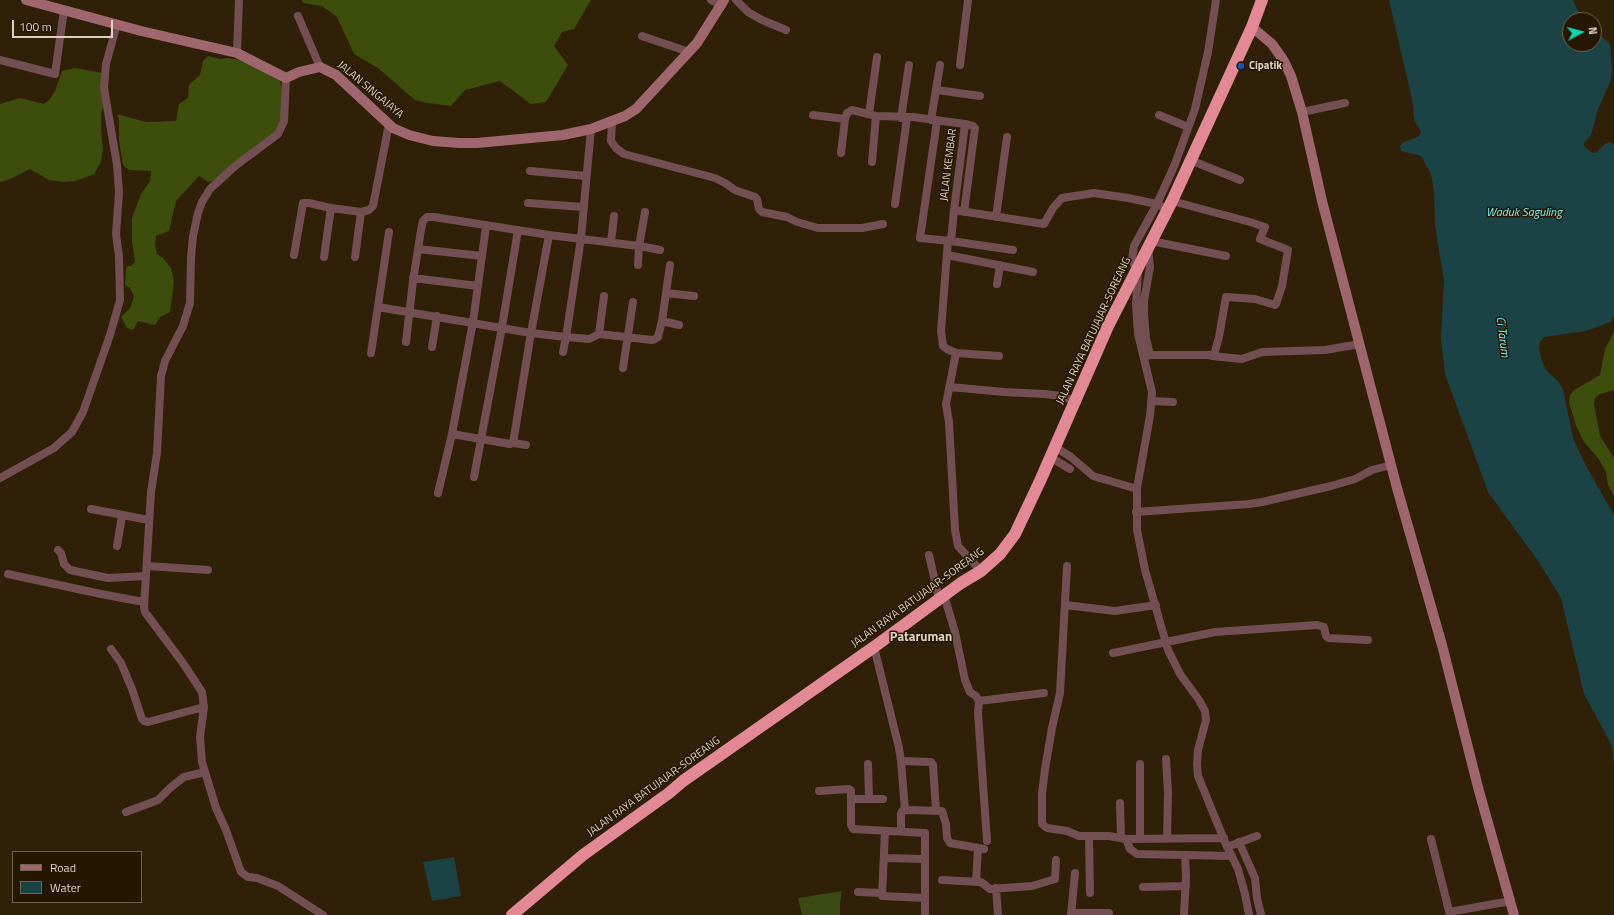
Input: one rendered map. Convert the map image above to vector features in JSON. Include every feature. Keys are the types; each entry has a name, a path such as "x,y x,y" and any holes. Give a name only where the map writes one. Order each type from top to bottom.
{"highway":[{"name":"JALAN RAYA BATUJAJAR-SOREANG","path":"512,915 583,855 669,793 683,781 942,597 981,571 1000,554 1015,534 1053,452 1108,326 1149,245 1164,206 1190,160 1252,27 1262,0"}],"street":[{"path":"26,0 203,47 237,53 286,78 284,121 278,134 235,166 210,189 202,202 193,236 190,272 190,303 183,326 165,361 161,376 157,453 151,492 144,602 145,612 201,690 204,707 200,738 205,772 216,808 226,830 242,874 278,886 323,915"},
{"path":"237,53 239,0"},
{"path":"712,0 723,2"},
{"path":"736,0 748,12 768,23 786,30"},
{"path":"960,65 968,0"},
{"path":"1147,356 1138,334 1138,265 1132,259 1132,253 1164,206 1175,164 1195,109 1208,52 1216,0"},
{"name":"JALAN SINGAJAYA","path":"286,78 299,72 320,67 336,75 393,128 409,135 433,141 477,143 556,136 591,129 612,122 636,108 697,43 723,2"},
{"path":"0,60 55,74 64,10"},
{"path":"298,16 320,67"},
{"path":"0,478 54,448 72,432 83,412 114,323 120,300 119,256 116,234 119,192 117,165 104,88 106,64 117,24"},
{"path":"1252,27 1272,44 1284,61 1291,76 1302,112 1315,171 1391,465 1442,645 1479,791 1514,915"},
{"path":"642,36 689,52"},
{"path":"872,162 872,115 877,57"},
{"path":"895,204 909,65"},
{"path":"940,65 920,238 950,240 1013,250"},
{"path":"937,90 980,96"},
{"path":"1302,112 1345,103"},
{"name":"JALAN KEMBAR","path":"845,119 847,113 852,110 872,115 904,118 913,117 965,124 954,210 1044,224 1053,208 1062,198 1094,193 1128,198 1164,206"},
{"path":"813,115 845,119 841,153"},
{"path":"1158,115 1188,127"},
{"path":"612,122 611,141 616,148 624,154 725,182 735,190 755,197 757,199 759,209 762,212 787,217 797,222 818,228 862,228 883,224"},
{"path":"294,255 303,203 361,212 368,210 373,206 389,124"},
{"path":"964,212 975,128 965,124"},
{"path":"563,352 580,238 591,129"},
{"path":"996,217 1008,137"},
{"path":"1190,160 1240,180"},
{"path":"530,171 586,176"},
{"path":"528,203 583,207"},
{"path":"1164,206 1250,222 1265,227 1260,239 1288,250 1282,286 1275,305 1255,299 1226,297 1215,354 1212,356"},
{"path":"324,257 331,208"},
{"path":"954,210 947,256 942,339 943,346 956,353 999,356"},
{"path":"355,257 361,212"},
{"path":"638,265 639,246 645,212"},
{"path":"611,242 614,216"},
{"path":"406,342 413,278 423,221 427,217 660,250"},
{"path":"438,493 452,434 474,322 486,226"},
{"path":"474,477 482,440 518,230"},
{"path":"371,353 389,232"},
{"path":"513,443 549,235"},
{"path":"1226,256 1149,245 1150,267 1146,287 1144,314 1152,401 1136,489 1136,530 1165,641 1174,663 1205,711 1206,720 1198,750 1198,776 1227,847 1238,869 1249,915"},
{"path":"418,249 482,256"},
{"path":"947,256 1033,272"},
{"path":"378,307 566,337 589,339 599,334 652,340 658,337 662,322 670,265"},
{"path":"997,284 1000,265"},
{"path":"413,278 478,286"},
{"path":"666,293 694,296"},
{"path":"599,334 604,296"},
{"path":"623,368 633,302"},
{"path":"432,347 437,316"},
{"path":"662,322 679,325"},
{"path":"1147,356 1182,354 1242,359 1262,352 1325,350 1360,344"},
{"path":"956,353 946,404 949,422 954,530 958,546 981,571"},
{"path":"950,387 1045,394 1060,396 1075,401"},
{"path":"1152,401 1173,402"},
{"path":"452,434 482,440 526,445"},
{"path":"1053,452 1071,456 1093,476 1136,489"},
{"path":"1053,452 1070,469"},
{"path":"1136,512 1262,502 1331,486 1355,479 1372,470 1391,465"},
{"path":"91,509 149,520"},
{"path":"117,546 122,516"},
{"path":"58,550 61,553 64,564 70,570 108,578 146,576"},
{"path":"929,555 955,632 965,680 970,692 976,696 979,701 978,713 983,846 976,882"},
{"path":"147,566 208,570"},
{"path":"1067,566 1060,692 1045,769 1042,793 1042,824 1048,828 1089,837 1110,836 1140,839 1224,838"},
{"path":"8,574 144,602"},
{"path":"1065,604 1115,611 1156,605"},
{"path":"1113,653 1165,641 1215,632 1317,625 1324,627 1328,638 1368,640"},
{"path":"874,646 901,762 905,810"},
{"path":"111,649 121,663 143,720 148,722 204,707"},
{"path":"979,701 1044,692"},
{"path":"1166,759 1168,792 1167,839"},
{"path":"901,762 931,762 933,765 936,810"},
{"path":"868,764 869,799"},
{"path":"1140,764 1140,839"},
{"path":"126,812 158,800 184,777 205,772"},
{"path":"819,791 849,789 851,799 851,827 853,829 925,833 925,915"},
{"path":"851,799 883,799"},
{"path":"1120,803 1124,838 1130,848 1137,854 1232,856"},
{"path":"901,831 902,811 942,811 946,824 947,838 950,843 983,846"},
{"path":"885,830 882,897 925,898"},
{"path":"1227,847 1257,836"},
{"path":"1089,837 1090,894"},
{"path":"1432,839 1450,913 1510,901"},
{"path":"1238,842 1255,878 1257,898 1261,915"},
{"path":"1184,855 1186,886 1184,915"},
{"path":"884,858 925,859"},
{"path":"942,880 983,883 990,889 1032,886 1055,879 1056,860"},
{"path":"1075,872 1071,914 1109,913 1109,915"},
{"path":"1242,882 1255,878"},
{"path":"1143,887 1186,886"},
{"path":"996,888 998,915"},
{"path":"858,892 882,893"}],"green space":[{"path":"301,0 591,0 574,29 562,32 554,46 568,65 546,102 531,104 500,81 465,90 451,106 415,100 378,68 354,54 337,17 322,6 304,3"},
{"path":"208,56 220,59 228,58 240,60 267,71 280,81 282,90 281,116 277,128 271,136 218,179 209,182 199,176 176,201 169,231 156,236 155,245 157,254 163,258 171,268 174,281 170,312 160,317 155,325 138,321 133,330 127,328 121,317 130,308 134,296 130,288 125,285 126,269 135,262 132,241 132,218 141,194 150,181 151,171 129,170 123,165 117,114 146,122 176,121 179,104 188,98 189,85 200,75 203,61"},
{"path":"75,68 102,73 103,108 101,113 101,130 103,150 101,162 94,174 76,181 63,182 49,180 30,169 8,180 0,182 0,104 20,98 44,104 50,99 55,91 62,71"},
{"path":"1614,332 1614,390 1600,394 1595,398 1594,404 1600,436 1614,458 1614,496 1608,485 1606,472 1598,458 1584,442 1576,426 1569,402 1570,395 1574,390 1600,375 1605,349"},
{"path":"842,891 840,915 802,915 798,898"}],"water":[{"name":"Waduk Saguling","path":"1389,0 1573,0 1579,12 1562,12 1562,52 1602,52 1602,37 1610,44 1612,71 1611,80 1598,109 1591,135 1584,143 1584,146 1594,153 1610,142 1614,145 1614,315 1611,322 1586,331 1544,337 1540,342 1539,348 1546,370 1558,381 1563,389 1573,438 1585,464 1614,515 1614,765 1612,746 1584,694 1561,598 1538,561 1488,492 1445,374 1441,339 1444,280 1435,224 1434,191 1431,174 1421,156 1401,151 1400,146 1402,143 1419,136 1421,132 1414,120 1413,104"},
{"path":"454,857 461,896 432,901 423,862"}],"place":[{"name":"Cipatik","path":"1241,66"}],"district":[{"name":"Pataruman","path":"921,638"}],"water label":[{"name":"Ci Tarum","path":"1502,337"}]}
